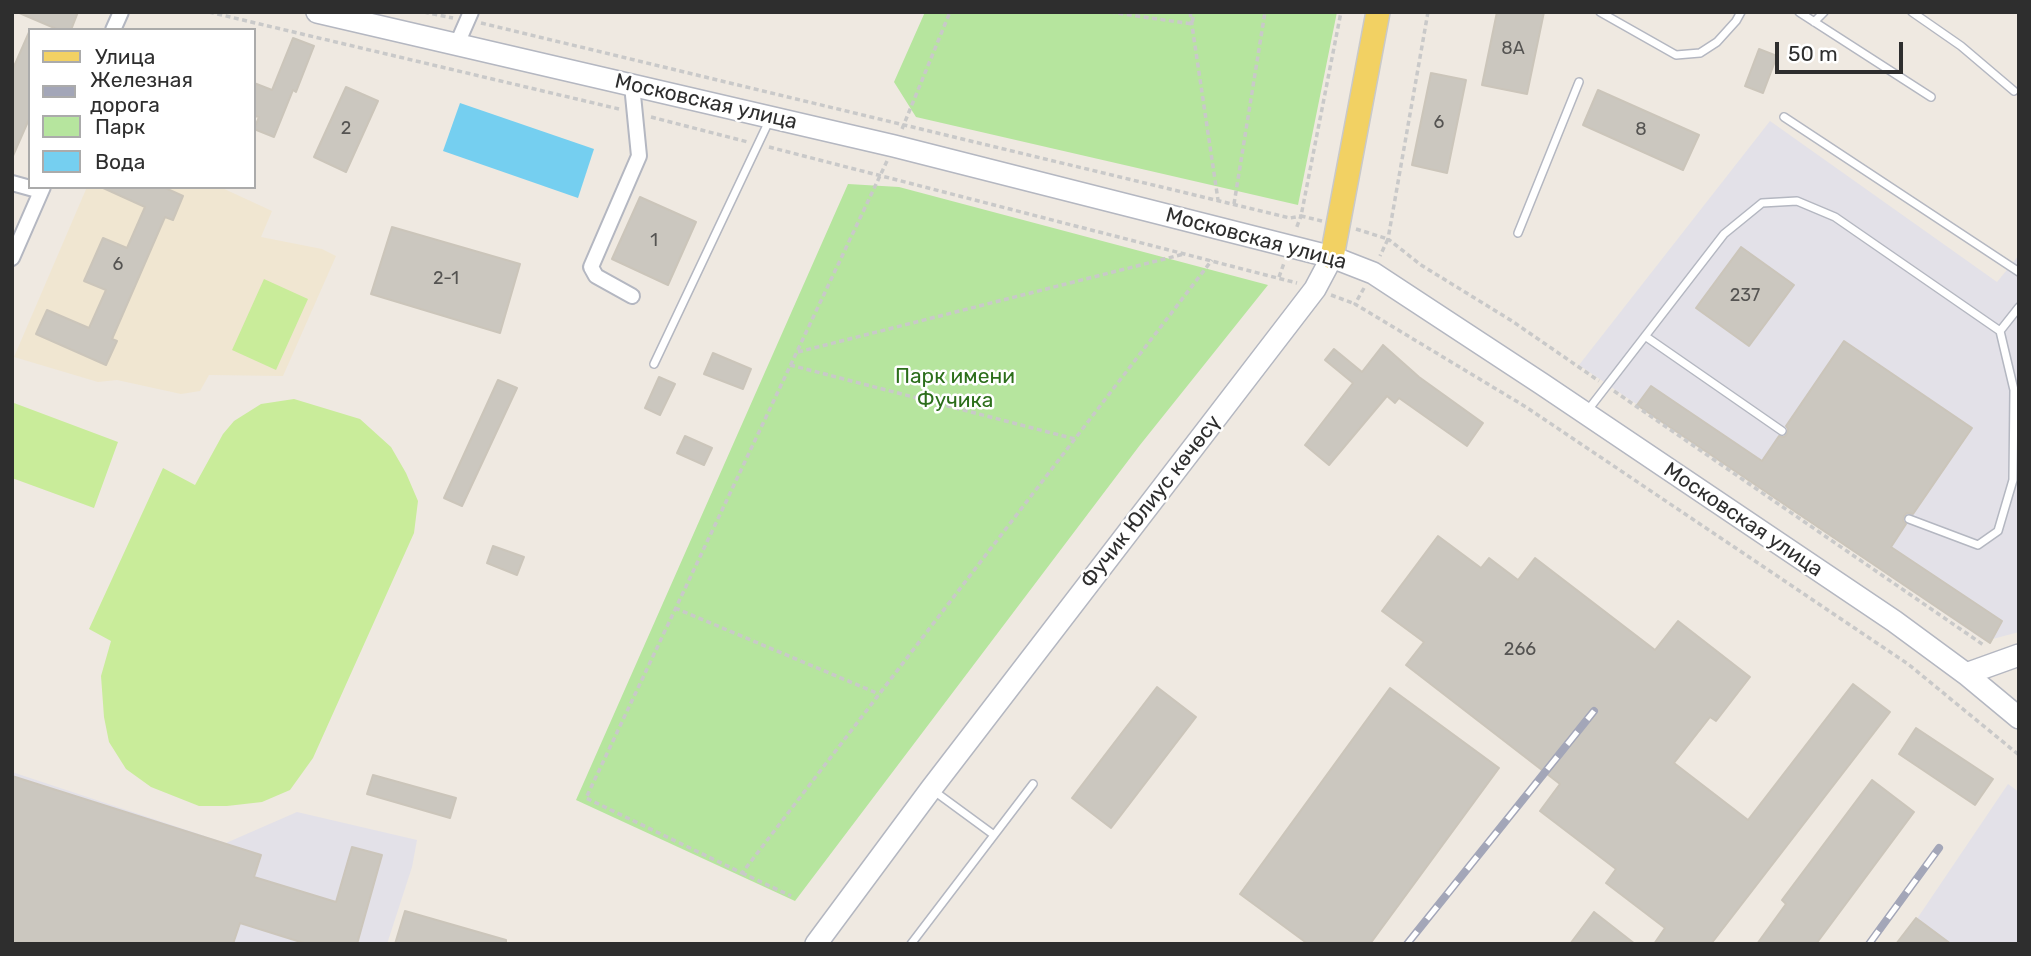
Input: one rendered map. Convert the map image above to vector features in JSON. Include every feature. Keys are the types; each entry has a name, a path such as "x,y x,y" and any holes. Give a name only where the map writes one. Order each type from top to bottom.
{"main road":[{"name":"Московская улица","path":"317,12 894,146 1332,257 1373,273 1894,621 1966,674 2019,718"},
{"name":"Фучик Юлиус көчөсү","path":"816,944 931,789 1315,289 1332,257 1340,224 1378,12"},
{"path":"1966,674 2013,657"}],"street":[{"path":"114,28 121,12"},
{"path":"457,44 470,16"},
{"path":"632,85 639,156 591,267 596,276 632,296"},
{"path":"12,258 42,189"}],"lane":[{"path":"1600,12 1676,55 1700,52 1717,42 1741,12"},
{"path":"1799,12 1931,97"},
{"path":"1814,22 1824,12"},
{"path":"1912,12 1961,46 2014,91"},
{"path":"1518,233 1579,82"},
{"path":"654,364 770,117"},
{"path":"1784,117 2019,272"},
{"path":"1585,414 1724,234 1762,203 1797,201 1835,217 2000,331 2014,390 2013,480 1998,531 1978,545 1909,519"},
{"path":"2000,331 2019,307"},
{"path":"1645,336 1782,431"},
{"path":"911,944 1033,784"},
{"path":"931,789 994,835"}],"path":[{"path":"209,12 635,113 1279,277 1355,304 1526,407 1908,664 2019,755"},
{"path":"424,12 445,17 470,16 1290,218 1301,216 1340,224 1388,239 1422,265 1512,321 1972,638 2013,657"},
{"path":"792,896 586,798 905,123 950,12"},
{"path":"1110,12 1192,24"},
{"path":"1192,12 1218,200"},
{"path":"1234,204 1265,12"},
{"path":"1301,216 1341,12"},
{"path":"1355,304 1388,239 1428,12"},
{"path":"797,352 1186,254"},
{"path":"742,873 1212,260"},
{"path":"790,365 1075,439"},
{"path":"676,608 879,694"}],"shaded area":[{"path":"1770,121 1997,282 2019,255 2019,632 1985,641 1579,365"},
{"path":"86,189 224,189 272,211 261,237 322,249 336,256 283,376 209,375 200,391 181,394 117,380 98,382 14,357"},
{"path":"12,772 226,843 297,812 417,840 412,867 387,944 12,944"},
{"path":"2008,784 2019,792 2019,944 1900,944"}],"green space":[{"path":"925,12 1337,12 1298,205 916,117 894,82"},
{"name":"Парк имени Фучика","path":"848,184 899,187 1268,285 1140,445 795,901 576,800"},
{"path":"264,279 308,299 276,370 232,350"},
{"path":"294,399 360,419 391,447 418,501 414,533 313,758 290,790 262,802 199,806 151,787 126,769 109,742 101,676 111,641 89,629 163,468 195,485 223,434 234,421 261,404"},
{"path":"14,403 118,442 94,508 12,478"}],"water":[{"path":"460,103 594,149 578,198 443,151"}],"building":[{"path":"17,12 78,12 72,28 54,28"},
{"path":"1497,12 1544,12 1527,94 1482,85"},
{"path":"28,35 28,122 12,158 12,71"},
{"path":"293,38 314,46 274,137 256,130 259,117 256,116 256,84 272,90"},
{"path":"1759,49 1777,56 1763,93 1745,86"},
{"path":"1431,73 1466,80 1447,173 1412,165"},
{"path":"346,87 378,101 346,172 314,157"},
{"path":"1598,90 1699,135 1683,170 1583,125"},
{"path":"105,189 167,189 183,196 173,220 165,217 112,339 117,341 106,365 36,334 47,310 89,328 106,290 84,281 103,238 127,248 145,207"},
{"path":"640,197 696,222 668,285 612,259"},
{"path":"392,227 520,264 500,333 371,294"},
{"path":"1741,247 1794,285 1749,346 1696,308"},
{"path":"1844,341 1972,428 1913,514 1907,513 1904,516 1903,521 1906,524 1891,547 2002,621 1990,643 1637,405 1651,386 1762,461 1779,436 1784,437 1787,434 1786,426"},
{"path":"1383,345 1419,377 1483,423 1467,446 1399,398 1395,403 1387,396 1329,465 1305,445 1353,383 1325,360 1334,349 1362,372"},
{"path":"713,353 751,369 743,389 704,374"},
{"path":"659,377 675,384 660,415 645,408"},
{"path":"498,380 517,388 462,506 444,498"},
{"path":"685,436 712,448 704,465 677,453"},
{"path":"1438,536 1481,568 1489,558 1518,580 1535,558 1655,650 1678,621 1750,677 1716,721 1710,717 1674,763 1748,820 1853,684 1890,712 1711,944 1654,944 1665,928 1606,883 1616,869 1540,811 1560,784 1406,665 1424,642 1382,611"},
{"path":"493,546 524,557 517,575 487,563"},
{"path":"1157,687 1196,717 1111,828 1072,798"},
{"path":"1390,688 1499,768 1370,944 1308,944 1240,894"},
{"path":"1916,728 1993,779 1975,805 1899,754"},
{"path":"373,775 456,798 450,818 367,794"},
{"path":"12,776 261,855 254,877 336,902 352,847 382,855 357,944 307,944 240,923 233,944 12,944"},
{"path":"1872,780 1914,812 1816,944 1757,944 1786,904 1782,900"},
{"path":"405,911 506,940 506,944 395,944"},
{"path":"1594,912 1635,944 1570,944"},
{"path":"1916,918 1951,944 1896,944"}],"railway":[{"path":"1407,944 1594,711"},
{"path":"1869,944 1939,848"}]}
